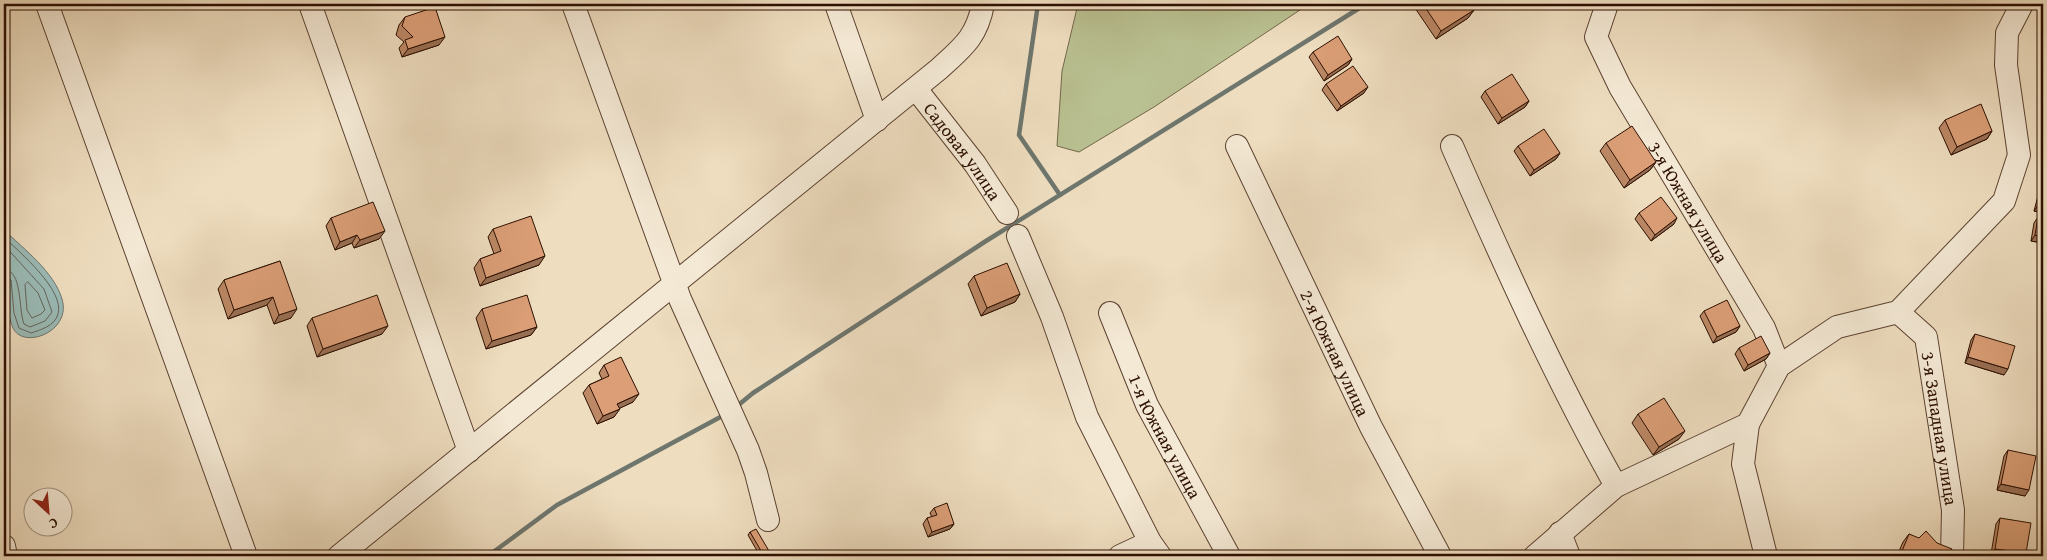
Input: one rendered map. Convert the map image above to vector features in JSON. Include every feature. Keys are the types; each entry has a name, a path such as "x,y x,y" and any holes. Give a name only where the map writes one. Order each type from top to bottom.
{"street":[{"path":"47,4 246,556"},
{"path":"310,4 469,451"},
{"path":"573,4 674,285 748,450 768,520"},
{"path":"836,4 877,120"},
{"path":"966,4 972,17 981,14"},
{"name":"3-я Южная улица","path":"1607,4 1596,37 1620,87 1764,328 1779,366"},
{"path":"1766,556 1743,464 1748,424 1779,366 1837,327 1898,312 2004,201 2019,155 2006,65 2007,33 2022,4"},
{"path":"339,556 916,88 966,44 981,14"},
{"name":"Садовая улица","path":"916,88 975,164 1007,213"},
{"name":"2-я Южная улица","path":"1238,146 1371,427 1440,556"},
{"path":"1452,146 1506,271 1576,416 1616,486"},
{"path":"1018,236 1052,317 1087,417 1155,549 1120,556"},
{"name":"3-я Западная улица","path":"1898,312 1926,337 1953,510 1952,556"},
{"name":"1-я Южная улица","path":"1110,313 1147,405 1229,556"},
{"path":"1535,556 1616,486 1748,424"},
{"path":"1560,533 1569,556"},
{"path":"4,546 6,556"}],"green space":[{"path":"1078,4 1309,4 1154,107 1079,152 1057,146 1062,71"}],"water":[{"path":"4,230 45,270 58,289 62,299 63,311 60,321 45,334 36,337 26,337 18,334 9,318 5,293"}],"building":[{"path":"1423,4 1469,4 1474,10 1441,31"},
{"path":"435,7 445,37 408,49 405,40 413,37 402,26 405,17"},
{"path":"1338,36 1352,59 1328,75 1313,52"},
{"path":"1353,66 1368,87 1341,106 1326,84"},
{"path":"1512,74 1529,101 1502,118 1485,91"},
{"path":"1981,104 1992,131 1957,147 1945,120"},
{"path":"1632,126 1656,162 1630,180 1606,143"},
{"path":"1544,129 1560,153 1534,170 1518,146"},
{"path":"2043,186 2043,207 2038,205"},
{"path":"1661,197 1677,218 1655,235 1639,213"},
{"path":"373,202 385,231 360,240 357,235 340,242 331,218"},
{"path":"531,216 545,256 486,278 480,259 501,251 493,229"},
{"path":"2038,217 2043,218 2043,237 2035,235"},
{"path":"280,261 297,309 279,315 273,297 234,310 224,280"},
{"path":"1007,263 1020,294 987,308 974,276"},
{"path":"377,295 388,326 323,349 312,318"},
{"path":"527,295 537,327 492,341 482,309"},
{"path":"1727,300 1740,326 1717,337 1704,311"},
{"path":"1975,334 2015,346 2008,369 1968,357"},
{"path":"1761,336 1770,353 1748,365 1739,348"},
{"path":"621,357 639,394 617,404 620,409 603,416 589,385 609,376 604,365"},
{"path":"1664,398 1685,431 1659,447 1638,414"},
{"path":"2008,450 2036,456 2029,490 2001,484"},
{"path":"947,503 954,524 932,532 927,518 937,515 934,508"},
{"path":"2000,518 2031,523 2026,553 1995,549"},
{"path":"756,529 772,556 764,556 750,532"},
{"path":"1926,531 1937,543 1952,549 1949,556 1900,556 1909,534 1919,538"}],"waterway":[{"path":"1038,4 1019,135 1060,195"},
{"path":"736,407 753,393 986,241 1366,4"},
{"path":"492,556 492,553 557,505 726,414"}]}
